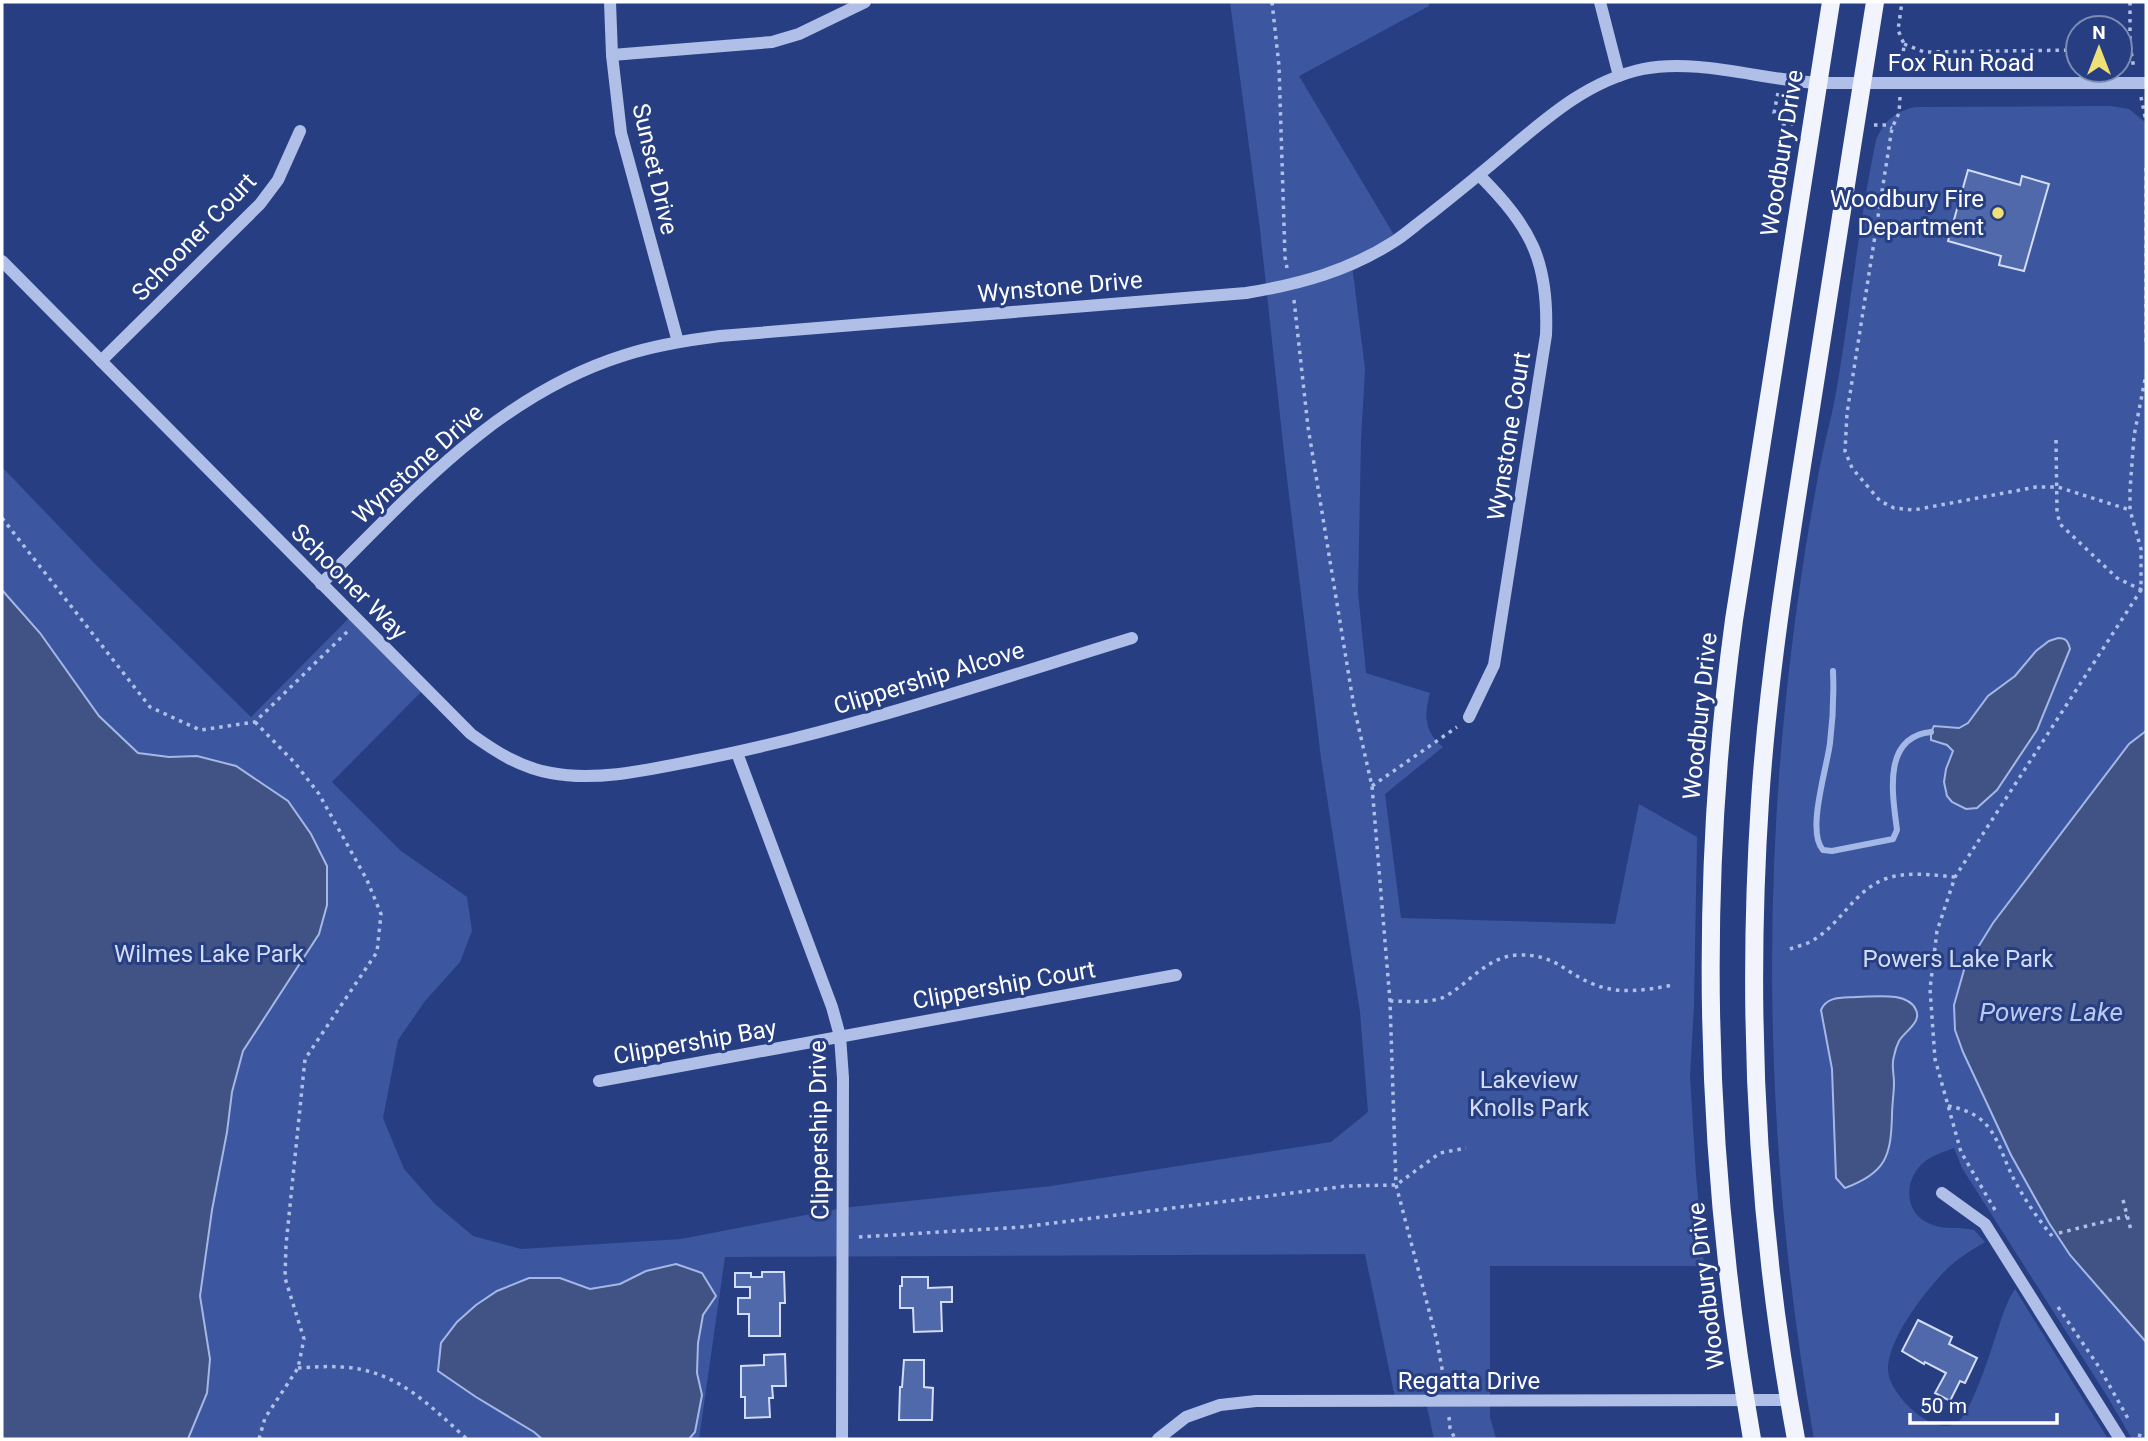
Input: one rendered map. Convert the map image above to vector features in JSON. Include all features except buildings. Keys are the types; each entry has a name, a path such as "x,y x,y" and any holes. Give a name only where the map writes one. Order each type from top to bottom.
{"main road":[{"name":"Woodbury Drive","path":"1752,1439 1728,1288 1713,1110 1710,976 1713,843 1732,631 1831,2"},
{"path":"1796,1439 1768,1245 1758,1112 1754,966 1758,831 1778,622 1875,2"}],"street":[{"name":"Sunset Drive","path":"610,2 612,55 621,133 678,342"},
{"path":"612,55 772,42 799,34 865,2"},
{"path":"1600,2 1619,76"},
{"name":"Wynstone Drive","path":"321,584 446,460 510,411 542,391 583,371 625,355 678,342 744,334 1246,293 1290,285 1326,276 1361,261 1388,245 1560,108 1583,92 1619,76 1644,69 1680,66 1818,83"},
{"name":"Fox Run Road","path":"1818,83 2146,83"},
{"name":"Schooner Court","path":"101,361 260,204 278,180 300,131"},
{"name":"Wynstone Court","path":"1469,717 1494,665 1546,335 1547,307 1543,275 1533,245 1520,222 1479,175"},
{"name":"Schooner Way","path":"2,261 471,734 498,753 525,766 552,774 627,773 737,753"},
{"name":"Clippership Alcove","path":"737,753 870,719 1132,638"},
{"name":"Clippership Drive","path":"737,753 832,1007 840,1036 843,1078 842,1439"},
{"name":"Clippership Court","path":"840,1036 1176,975"},
{"name":"Clippership Bay","path":"599,1081 840,1036"},
{"path":"1942,1193 1985,1224 2120,1439"},
{"name":"Regatta Drive","path":"1158,1439 1186,1417 1220,1405 1256,1401 1789,1399"}],"path":[{"path":"1272,2 1279,66 1287,268"},
{"path":"1902,2 1898,30 1903,44 1924,52 2064,50"},
{"path":"1899,113 1892,128 1847,413 1845,451 1852,468 1880,501 1894,508 1914,510 2036,487 2057,487 2130,510"},
{"path":"2146,168 2146,345"},
{"path":"1294,301 1308,427 1349,680 1373,786 1390,1001 1396,1185 1437,1341 1445,1385"},
{"path":"2000,1218 1961,1152 1935,1059 1930,989 1937,931 1955,877 2144,591 2140,549 2130,510 2132,452 2146,374"},
{"path":"2056,440 2057,512 2060,524 2117,579 2144,591"},
{"path":"2,518 150,707 200,730 255,722 358,621"},
{"path":"1373,786 1437,743 1469,717"},
{"path":"255,722 295,763 319,794 367,880 381,914 377,952 305,1059 285,1279 304,1339 298,1368 265,1418 258,1439"},
{"path":"1790,949 1814,940 1829,929 1855,898 1868,887 1886,878 1905,875 1955,877"},
{"path":"1390,1001 1426,1001 1443,997 1500,958 1518,955 1551,959 1592,984 1614,989 1640,991 1673,985"},
{"path":"1948,1106 1975,1114 1994,1134 2016,1183 2052,1236"},
{"path":"842,1238 1022,1227 1347,1186 1396,1185 1440,1153 1466,1148"},
{"path":"2123,1200 2132,1230"},
{"path":"2059,1233 2127,1216"},
{"path":"2057,1305 2099,1367 2131,1424"},
{"path":"298,1368 344,1367 373,1372 418,1394 467,1439"},
{"path":"1449,1420 1455,1439"},
{"path":"2140,1439 2138,1435 2146,1437"}],"green space":[{"name":"Wilmes Lake Park","path":"1230,2 1429,2 1429,6 1299,76 1397,240 1352,265 1365,369 1358,592 1366,673 1430,693 1427,723 1432,736 1443,747 1385,794 1401,918 1615,924 1639,804 1697,837 1690,1077 1704,1266 1490,1266 1490,1417 1496,1439 1434,1439 1426,1402 1396,1402 1365,1254 725,1257 699,1439 2,1439 2,467 97,566 251,717 352,615 425,688 332,782 401,851 467,897 472,931 460,962 425,1001 398,1040 383,1118 404,1169 435,1204 473,1236 521,1249 681,1239 842,1208 1051,1186 1331,1142 1368,1112 1360,1012 1321,758 1260,229"},
{"name":"Powers Lake Park","path":"2110,106 2129,109 2146,123 2146,1439 2132,1439 1962,1168 1954,1148 1931,1157 1918,1169 1910,1185 1910,1202 1926,1222 1974,1230 1985,1242 1950,1266 1910,1314 1889,1357 1890,1380 1904,1402 1926,1420 1949,1426 1959,1421 1978,1386 2003,1313 2015,1289 2108,1439 1814,1439 1799,1347 1779,1163 1772,977 1773,884 1786,698 1800,587 1820,466 1837,387 1876,140 1891,118 1916,107"}],"water":[{"path":"2,590 40,633 99,716 138,753 169,757 197,756 236,766 288,801 311,834 327,866 327,905 319,934 243,1051 232,1092 200,1296 210,1359 207,1393 188,1439 2,1439"},
{"path":"2058,638 2066,640 2070,649 2037,730 1997,790 1977,808 1966,809 1952,802 1947,796 1944,782 1953,751 1947,745 1931,740 1934,726 1959,728 1968,723 1988,696 2015,676 2036,651"},
{"name":"Powers Lake","path":"2146,731 2146,1342 2070,1255 2049,1223 2011,1155 1963,1052 1955,1030 1954,1005 1964,970 1993,923 2129,744"},
{"name":"Powers Lake","path":"1880,996 1906,1000 1916,1010 1917,1019 1899,1041 1893,1059 1894,1087 1888,1152 1878,1169 1870,1176 1845,1188 1836,1178 1832,1069 1821,1010 1831,1000"},
{"path":"676,1264 702,1273 716,1296 703,1315 697,1373 702,1395 695,1432 689,1439 542,1439 438,1371 441,1343 457,1322 497,1291 529,1278 560,1278 590,1289 620,1284 646,1271"}],"waterway":[{"path":"1833,671 1831,734 1816,829 1823,850 1832,851 1893,839 1897,830 1893,786 1897,757 1904,745 1915,736 1931,732"}],"place":[{"name":"Woodbury Fire Department","path":"1998,213"}],"park label":[{"name":"Lakeview Knolls Park","path":"1529,1094"}]}
